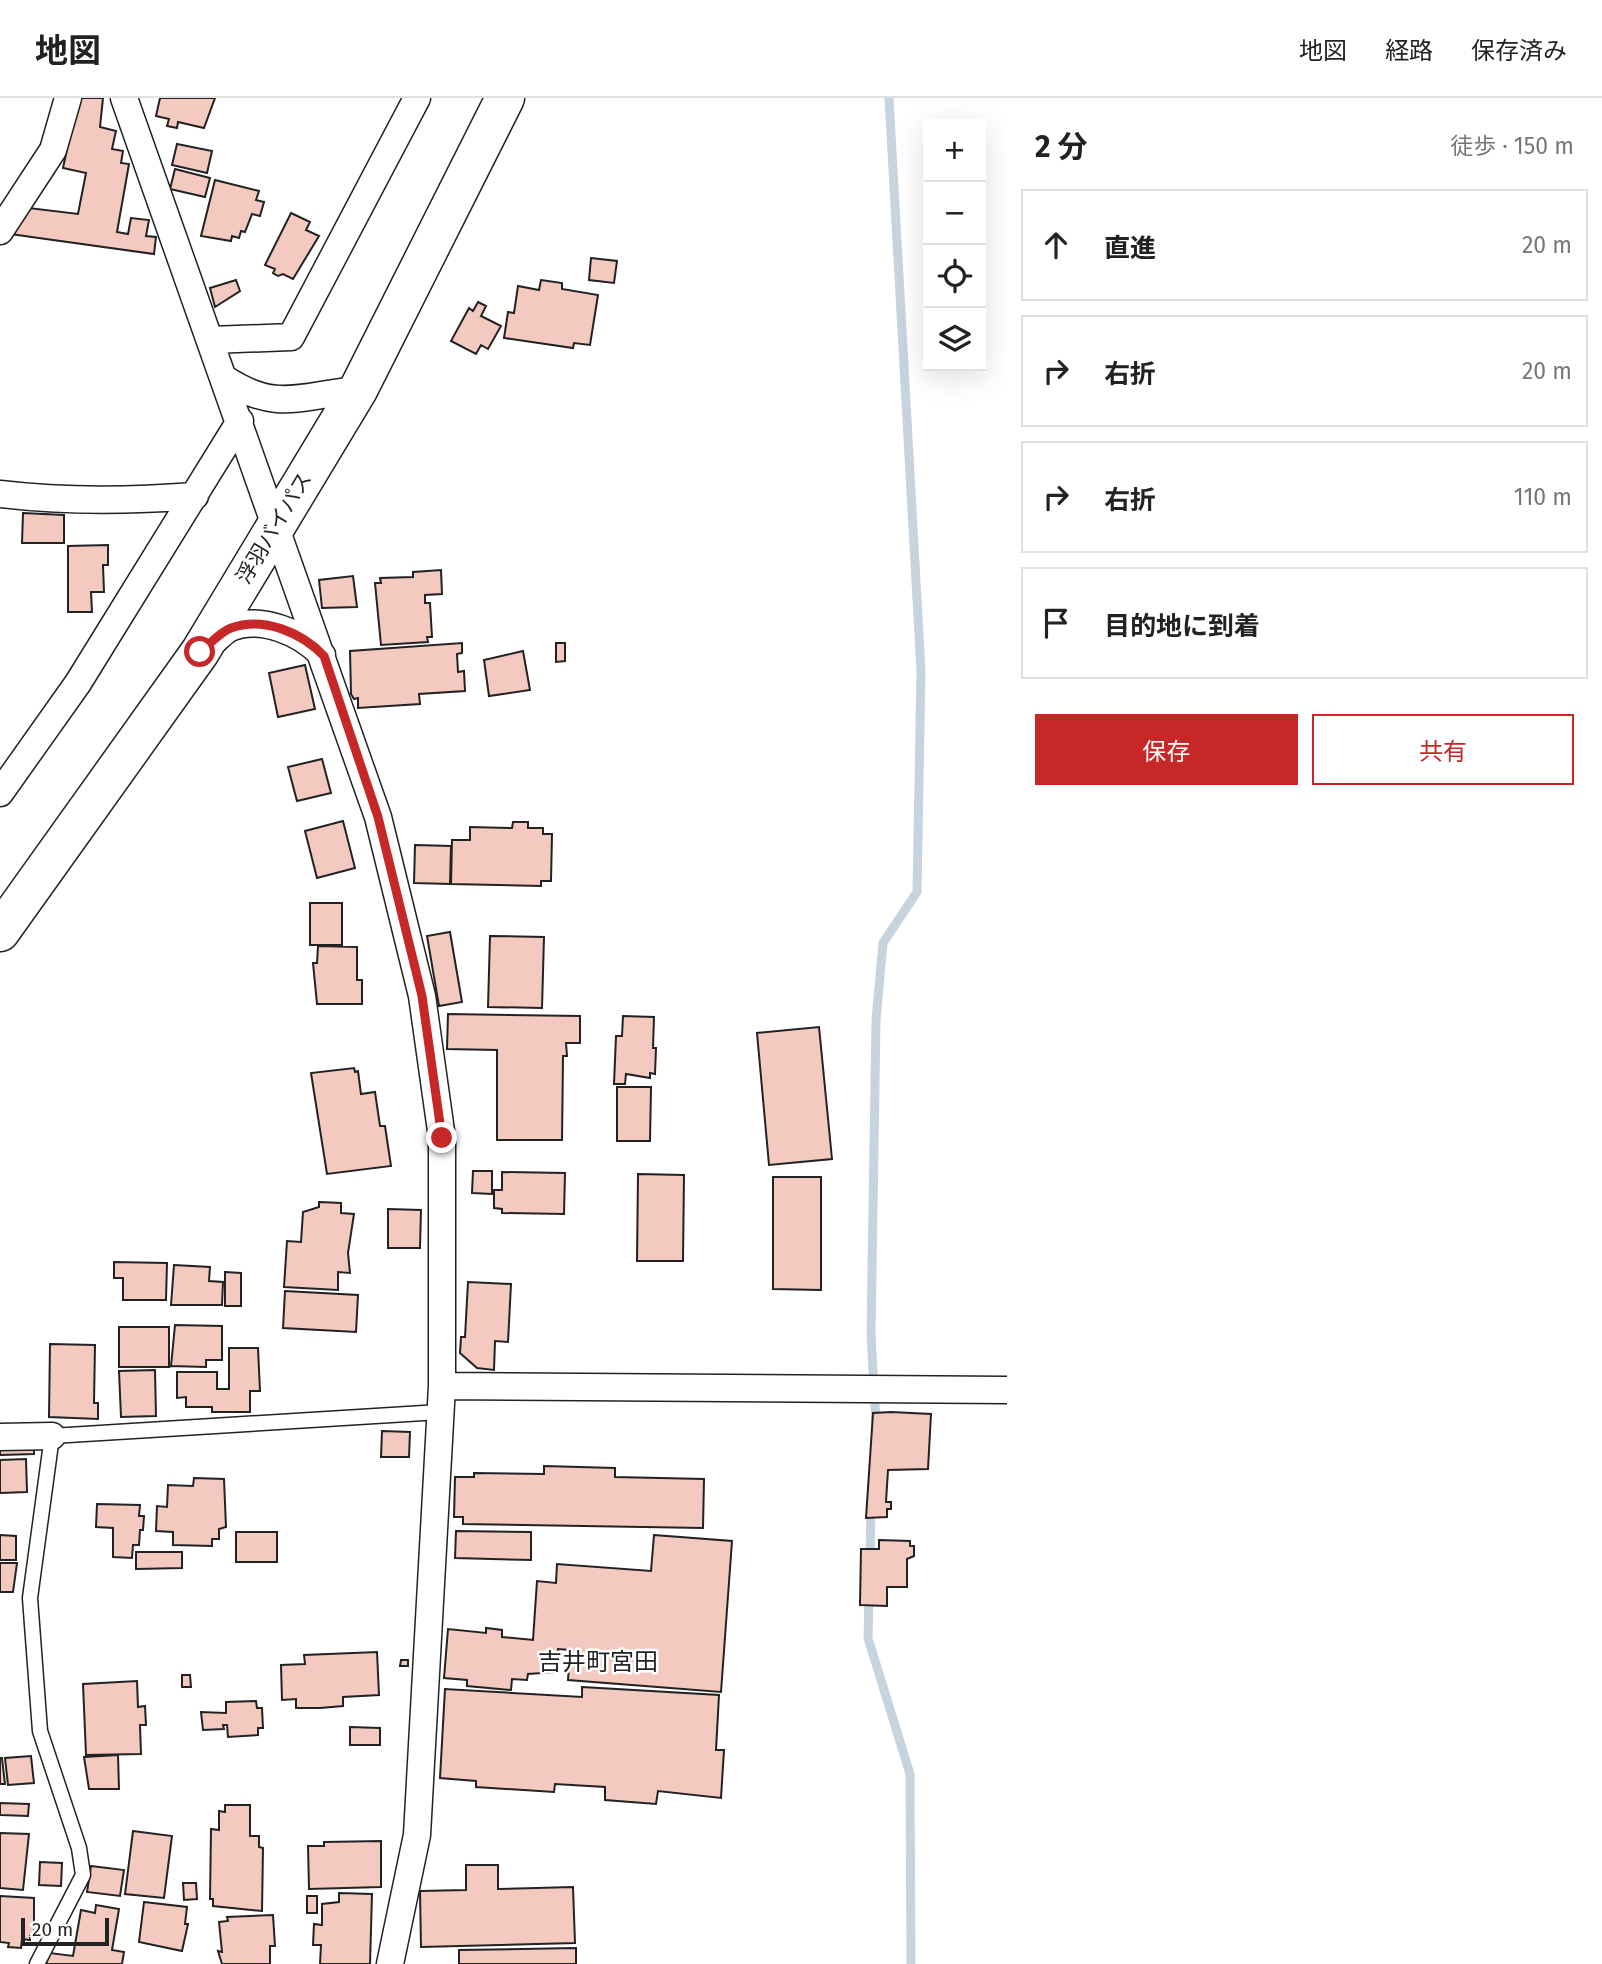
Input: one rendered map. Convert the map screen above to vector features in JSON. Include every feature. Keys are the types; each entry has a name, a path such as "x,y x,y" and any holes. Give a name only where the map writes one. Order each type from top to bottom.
{"highway":[{"name":"浮羽バイパス","path":"0,932 200,652 358,390 505,98"}],"street":[{"path":"0,231 53,150 68,98"},
{"path":"124,98 240,421 274,526 324,656 378,817 422,996 442,1138 442,1386 417,1835 390,1964"},
{"path":"211,340 291,337 417,98"},
{"path":"225,379 250,396 280,402 358,390"},
{"path":"0,793 78,683 240,421"},
{"path":"0,494 63,501 132,501 195,495"},
{"path":"200,652 230,628 259,626 281,629 304,638 324,656"},
{"path":"442,1386 1007,1390"},
{"path":"0,1437 52,1436"}],"lane":[{"path":"37,1964 83,1875 79,1848 40,1731 31,1612 52,1436 440,1412"}],"building":[{"path":"78,98 103,98 100,127 116,131 112,149 123,151 121,163 129,164 117,232 128,234 131,218 149,220 146,236 156,237 154,254 10,234 29,208 78,214 86,173 63,168"},
{"path":"160,98 215,98 204,128 178,122 177,128 167,126 169,119 156,116"},
{"path":"177,144 212,151 207,173 172,165"},
{"path":"175,169 210,178 205,197 170,189"},
{"path":"215,180 259,191 256,200 264,202 260,216 252,214 245,232 241,231 239,238 232,236 231,241 201,236"},
{"path":"291,213 310,222 306,230 319,236 293,279 283,274 278,276 273,273 275,269 265,265"},
{"path":"591,258 617,261 614,283 589,280"},
{"path":"236,280 240,291 215,307 210,288"},
{"path":"541,280 562,283 562,289 598,295 590,345 574,343 573,348 504,338 508,312 514,313 518,286 539,290"},
{"path":"478,302 486,306 481,316 501,326 488,349 481,345 476,354 451,341 469,308 473,311"},
{"path":"23,513 64,515 64,543 22,543"},
{"path":"108,545 108,565 103,565 104,592 91,592 92,612 68,612 68,546"},
{"path":"441,570 442,594 425,595 425,603 430,603 432,637 427,637 428,642 381,645 375,583 381,583 380,578 413,577 413,572"},
{"path":"353,576 357,607 322,608 319,580"},
{"path":"462,643 462,653 457,654 458,672 464,671 465,691 419,694 420,704 358,708 358,698 354,699 351,694 350,651"},
{"path":"556,643 565,643 565,661 556,662"},
{"path":"523,651 530,690 489,696 484,660"},
{"path":"305,665 315,709 278,717 269,673"},
{"path":"322,759 331,793 297,801 288,767"},
{"path":"343,821 355,868 317,878 305,831"},
{"path":"513,822 528,822 528,828 543,828 543,834 552,834 551,881 541,881 541,886 451,884 452,840 470,840 470,827 512,828"},
{"path":"415,845 451,846 450,884 414,883"},
{"path":"310,903 342,903 342,945 310,945"},
{"path":"450,932 462,1002 439,1006 427,936"},
{"path":"490,936 544,937 542,1008 488,1007"},
{"path":"318,946 357,947 357,980 362,980 362,1004 317,1004 313,963 317,963"},
{"path":"448,1014 580,1016 580,1043 566,1043 567,1056 563,1056 562,1140 497,1140 497,1050 447,1049"},
{"path":"623,1016 654,1017 655,1074 650,1073 650,1078 626,1074 625,1084 614,1084 616,1036 622,1036"},
{"path":"819,1027 832,1159 769,1165 757,1033"},
{"path":"354,1068 355,1072 358,1071 361,1094 375,1092 380,1126 385,1126 391,1166 327,1174 311,1073"},
{"path":"617,1087 651,1087 650,1141 617,1141"},
{"path":"473,1171 492,1171 492,1194 472,1193"},
{"path":"502,1172 565,1173 564,1214 502,1213 502,1209 494,1208 494,1190 502,1190"},
{"path":"638,1174 684,1175 683,1261 637,1261"},
{"path":"773,1177 821,1177 821,1290 773,1289"},
{"path":"319,1202 341,1203 341,1213 354,1214 348,1253 350,1273 338,1272 338,1290 284,1287 287,1241 301,1242 303,1212 319,1207"},
{"path":"388,1209 421,1210 420,1248 388,1248"},
{"path":"114,1262 167,1263 166,1300 123,1300 123,1278 114,1278"},
{"path":"174,1265 210,1267 209,1281 223,1282 222,1305 171,1305"},
{"path":"225,1272 241,1273 241,1306 225,1306"},
{"path":"468,1282 511,1284 508,1342 495,1341 494,1370 477,1368 460,1353 461,1337 465,1337"},
{"path":"285,1291 358,1295 356,1332 283,1328"},
{"path":"175,1325 222,1326 222,1360 206,1360 206,1367 171,1366"},
{"path":"119,1327 169,1327 169,1367 119,1367"},
{"path":"50,1344 95,1345 94,1403 98,1403 98,1419 49,1417"},
{"path":"229,1348 258,1348 260,1391 250,1391 250,1412 212,1412 212,1407 186,1407 186,1397 177,1398 177,1372 217,1372 217,1389 229,1389"},
{"path":"155,1370 156,1416 121,1417 119,1371"},
{"path":"873,1413 931,1414 928,1469 888,1470 886,1502 891,1502 891,1509 887,1509 887,1517 866,1518"},
{"path":"382,1431 410,1432 409,1457 381,1457"},
{"path":"34,1442 34,1454 0,1455 0,1443"},
{"path":"26,1459 27,1492 0,1493 0,1460"},
{"path":"544,1466 615,1468 615,1477 704,1479 703,1528 463,1524 463,1517 454,1517 455,1477 474,1477 474,1473 544,1474"},
{"path":"194,1478 224,1479 226,1527 219,1529 219,1539 212,1539 212,1546 173,1545 173,1532 156,1531 157,1506 167,1507 168,1485 193,1486"},
{"path":"97,1504 140,1505 139,1516 144,1516 143,1530 140,1530 139,1545 133,1545 132,1558 113,1557 113,1528 96,1527"},
{"path":"456,1531 531,1532 531,1560 455,1558"},
{"path":"236,1532 277,1532 277,1562 236,1562"},
{"path":"0,1535 16,1536 16,1560 0,1560"},
{"path":"654,1535 732,1541 721,1692 568,1680 570,1650 558,1649 557,1672 528,1674 527,1680 512,1679 511,1690 467,1686 467,1680 444,1678 448,1629 486,1633 486,1628 502,1630 502,1637 533,1640 537,1581 556,1583 557,1564 651,1571"},
{"path":"879,1540 910,1541 910,1546 914,1546 914,1556 907,1559 907,1587 887,1587 887,1606 860,1605 861,1549 879,1549"},
{"path":"136,1552 182,1552 182,1568 136,1569"},
{"path":"0,1563 17,1563 13,1592 0,1592"},
{"path":"377,1652 379,1695 343,1697 343,1706 320,1708 296,1708 296,1699 282,1700 281,1665 305,1664 304,1655"},
{"path":"401,1660 408,1660 408,1666 400,1666"},
{"path":"182,1675 190,1675 191,1687 182,1687"},
{"path":"137,1681 138,1707 145,1706 146,1725 140,1725 141,1754 86,1755 83,1684"},
{"path":"582,1687 719,1695 716,1750 724,1750 721,1798 658,1791 656,1804 605,1800 605,1787 555,1784 554,1792 476,1787 476,1781 440,1778 445,1689 582,1697"},
{"path":"256,1701 257,1708 262,1708 263,1728 258,1728 258,1735 228,1737 227,1725 223,1725 224,1729 203,1730 201,1712 226,1713 226,1702"},
{"path":"350,1727 380,1728 380,1745 350,1745"},
{"path":"118,1755 119,1789 89,1789 84,1757"},
{"path":"31,1756 34,1783 8,1785 5,1758"},
{"path":"2,1758 5,1784 0,1784"},
{"path":"0,1803 29,1804 28,1816 0,1815"},
{"path":"225,1805 250,1805 250,1836 259,1836 259,1847 263,1848 262,1911 213,1906 213,1899 210,1899 211,1829 219,1830 219,1811 225,1812"},
{"path":"133,1831 172,1836 164,1898 125,1894"},
{"path":"0,1833 29,1834 23,1890 0,1888"},
{"path":"381,1841 381,1887 309,1889 308,1846 324,1846 324,1842"},
{"path":"40,1862 62,1863 61,1886 39,1885"},
{"path":"466,1865 498,1865 498,1889 573,1887 575,1943 421,1947 420,1891 466,1890"},
{"path":"91,1866 124,1870 120,1896 87,1892"},
{"path":"183,1883 196,1883 197,1899 184,1900"},
{"path":"339,1893 372,1894 370,1964 320,1964 321,1945 313,1945 314,1924 322,1925 322,1904 339,1902"},
{"path":"0,1896 34,1898 34,1936 30,1936 30,1940 22,1939 21,1948 8,1947 9,1943 0,1942"},
{"path":"307,1896 317,1896 317,1913 307,1913"},
{"path":"144,1902 187,1907 185,1924 188,1924 182,1951 139,1942"},
{"path":"96,1905 119,1909 112,1950 124,1952 122,1964 46,1964 50,1953 73,1956 81,1910 95,1913"},
{"path":"273,1915 275,1946 270,1946 270,1964 222,1964 218,1951 222,1952 219,1922 228,1921 227,1917"},
{"path":"576,1948 576,1964 459,1964 459,1950"}],"waterway":[{"path":"876,1422 871,1335 876,1020 883,943 917,892 921,671 889,98"},
{"path":"870,1560 871,1507"},
{"path":"869,1595 868,1638 910,1774 911,1964"}],"district":[{"name":"吉井町宮田","path":"598,1662"}],"route":[{"path":"200,652 230,628 259,626 281,629 304,638 324,656 378,817 422,996 442,1138"}]}
